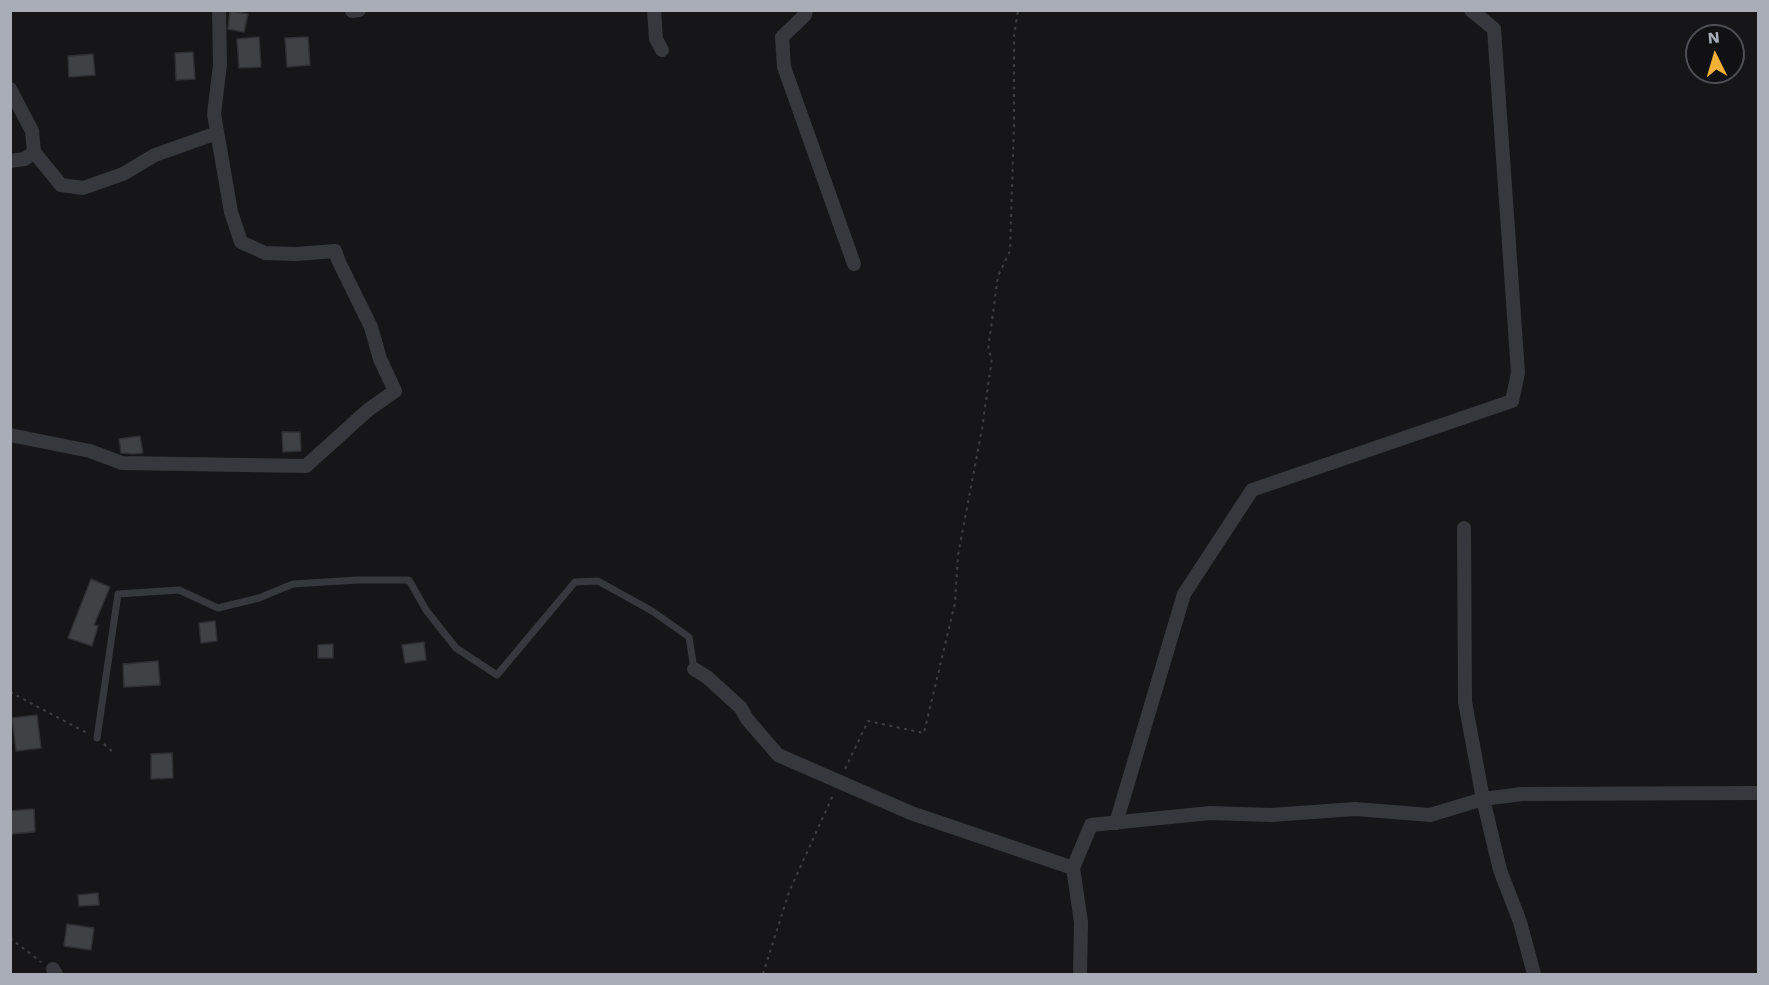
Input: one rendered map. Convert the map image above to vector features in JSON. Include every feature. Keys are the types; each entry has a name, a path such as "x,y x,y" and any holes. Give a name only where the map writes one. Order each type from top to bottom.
{"street":[{"path":"10,435 90,451 122,463 306,466 368,410 395,391 380,359 371,327 335,251 296,254 265,253 242,242 231,212 214,114 220,65 219,10"},
{"path":"352,11 359,10"},
{"path":"654,10 656,39 662,50"},
{"path":"806,10 805,15 783,37 784,67 854,264"},
{"path":"1116,823 1184,594 1252,490 1512,400 1518,373 1494,29 1471,10"},
{"path":"10,89 32,131 34,152 61,185 83,188 123,174 155,155 217,133"},
{"path":"10,161 25,159 34,152"},
{"path":"1464,528 1465,702 1483,799 1500,870 1520,922 1534,975"},
{"path":"694,669 707,677 741,708 747,719 778,755 911,813 1073,868"},
{"path":"1080,975 1081,922 1073,868 1091,825 1210,813 1271,815 1355,809 1430,815 1483,799 1522,795 1758,793"}],"lane":[{"path":"97,738 118,594 179,590 218,608 259,598 293,584 409,580 426,610 456,648 497,675 575,582 598,581 652,611 689,637 694,669"}],"path":[{"path":"763,975 789,892 868,721 924,733 955,603 958,555 982,429 992,358 988,350 998,276 1010,251 1014,36 1017,10"},
{"path":"10,692 97,738 114,753"},
{"path":"10,938 55,972"}],"building":[{"path":"230,11 248,14 244,32 228,29"},
{"path":"259,37 261,67 239,68 237,39"},
{"path":"308,37 310,65 287,67 285,38"},
{"path":"193,52 195,79 176,80 175,53"},
{"path":"93,54 95,75 69,77 68,56"},
{"path":"282,432 300,432 301,451 283,452"},
{"path":"140,436 143,453 121,453 119,439"},
{"path":"91,579 110,587 94,625 98,626 92,646 68,638"},
{"path":"215,621 217,641 201,643 199,623"},
{"path":"424,642 426,660 405,663 402,645"},
{"path":"333,644 333,658 318,658 318,645"},
{"path":"158,661 160,685 124,687 123,664"},
{"path":"37,715 41,748 16,751 12,718"},
{"path":"172,753 173,778 151,779 151,754"},
{"path":"34,809 35,832 10,834 10,811"},
{"path":"98,893 99,905 79,906 78,895"},
{"path":"67,924 94,928 91,950 64,946"}]}
